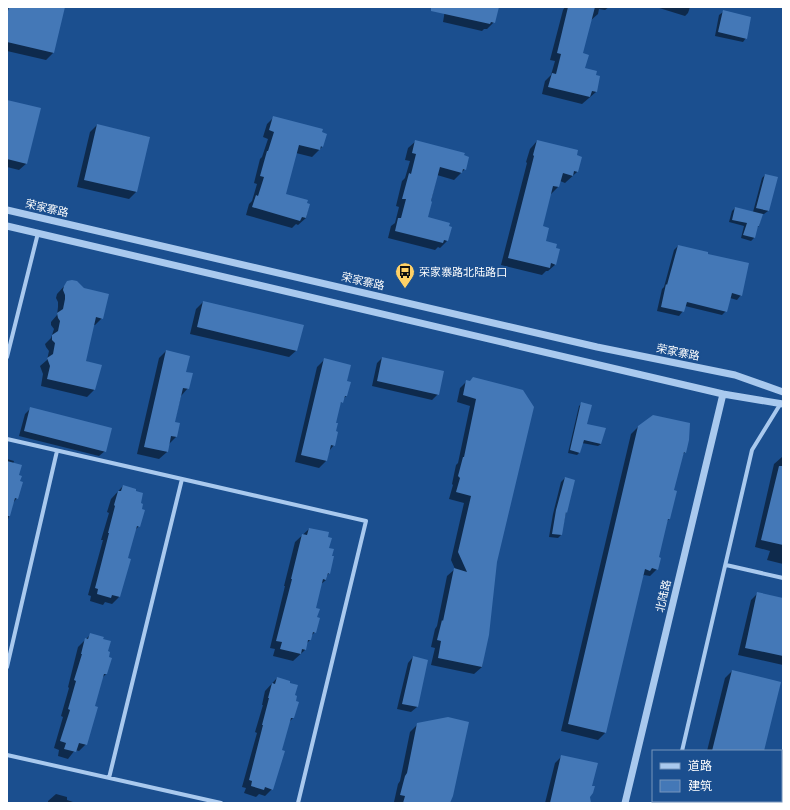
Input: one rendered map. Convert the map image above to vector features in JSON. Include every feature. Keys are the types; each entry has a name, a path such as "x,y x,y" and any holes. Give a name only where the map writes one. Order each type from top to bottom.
{"street":[{"name":"荣家寨路","path":"7,210 597,347 735,375 783,392"},
{"path":"7,226 723,394 782,403 752,450 682,750"},
{"path":"7,357 38,233"},
{"name":"北陆路","path":"625,803 723,394"},
{"path":"7,439 366,521 298,803"},
{"path":"7,667 57,451"},
{"path":"109,778 182,479"},
{"path":"726,565 783,578"},
{"path":"7,755 221,803"}],"building":[{"path":"9,7 65,7 54,53 7,42 7,15"},
{"path":"431,7 499,7 495,23 491,22 490,24 431,11"},
{"path":"568,7 595,7 583,53 589,55 585,68 597,71 596,75 600,76 597,92 592,91 590,97 548,87 552,73 556,74 561,54 557,53"},
{"path":"723,10 751,17 747,39 718,32"},
{"path":"7,100 41,108 27,164 7,159"},
{"path":"273,116 323,129 322,132 327,134 323,147 321,146 320,150 299,145 286,194 308,200 307,203 310,204 306,218 302,217 300,221 252,207 256,195 258,196 264,177 260,176 274,132 269,130"},
{"path":"97,124 150,137 137,192 84,180"},
{"path":"415,140 465,153 464,155 469,157 466,170 463,169 462,173 440,167 428,217 450,223 449,226 452,227 448,241 444,240 443,243 395,231 398,218 401,218 406,199 402,199 416,154 412,153"},
{"path":"537,140 578,150 577,155 582,157 578,172 574,171 573,176 563,173 559,187 553,186 543,226 549,228 546,241 557,244 556,248 560,249 556,265 551,263 550,268 508,258"},
{"path":"765,174 778,177 769,211 756,208"},
{"path":"735,207 763,214 755,238 743,235 747,223 732,220"},
{"path":"678,245 708,252 708,254 749,263 742,296 732,293 727,312 687,302 684,312 661,307 666,284 667,285"},
{"path":"67,281 77,281 84,288 109,294 103,319 96,317 86,361 102,365 95,390 47,379 50,366 47,358 53,354 55,343 52,340 52,335 58,331 60,321 57,313 63,309 65,299 63,290 64,286"},
{"path":"203,301 304,325 297,351 197,327"},
{"path":"166,350 190,356 186,372 193,373 189,389 183,388 175,422 180,423 177,437 171,436 168,452 144,447"},
{"path":"382,357 444,371 439,395 377,381"},
{"path":"324,358 351,365 347,381 351,382 347,396 345,396 343,403 341,402 336,423 338,423 336,431 338,432 335,446 331,445 327,461 301,455"},
{"path":"473,377 523,390 534,407 497,562 489,635 482,667 438,658 441,641 437,640 442,620 443,621 454,568 467,572 458,552 471,496 456,492 460,478 458,476 464,457 476,399 463,395 466,380 470,381"},
{"path":"581,402 592,405 587,424 606,428 601,444 584,440 580,453 570,450"},
{"path":"30,407 112,428 106,452 24,431"},
{"path":"653,415 690,423 689,440 686,453 684,452 674,490 677,491 670,519 668,519 659,557 661,558 658,570 652,568 650,571 645,569 606,733 568,724 638,426"},
{"path":"7,461 22,465 19,475 22,476 20,481 23,482 18,499 15,498 10,516 7,516"},
{"path":"779,466 783,466 783,545 761,540"},
{"path":"565,477 575,480 567,513 566,512 562,535 552,534 556,510"},
{"path":"123,485 143,493 141,503 143,504 142,509 145,510 140,527 137,526 128,558 131,559 120,597 112,595 111,598 97,594 98,589 95,588 109,533 114,505 118,491 121,491"},
{"path":"309,528 329,532 328,537 332,538 329,548 334,549 332,556 334,556 330,574 328,573 326,580 323,579 316,608 320,609 317,617 320,618 316,633 313,632 311,640 308,640 306,650 302,649 301,654 280,649 282,642 276,641 302,534 307,535"},
{"path":"757,592 783,598 783,656 745,648"},
{"path":"90,633 104,637 103,639 111,641 108,651 110,652 109,657 112,658 107,674 104,674 95,706 98,707 87,745 79,743 76,752 64,749 66,743 60,741 70,710 68,709 76,681 74,680 85,638 88,639"},
{"path":"413,656 428,660 418,707 402,704"},
{"path":"732,670 781,682 764,750 712,750"},
{"path":"277,677 298,685 295,695 297,696 296,701 299,702 294,718 291,718 282,750 285,751 273,790 265,787 264,790 251,786 252,781 249,780 272,683 275,684"},
{"path":"448,717 469,722 453,796 450,803 403,803 405,796 400,795 407,773 417,723"},
{"path":"561,755 598,763 592,786 595,786 590,797 591,803 550,803"}],"place":[{"name":"荣家寨路北陆路口","path":"405,289"}]}
